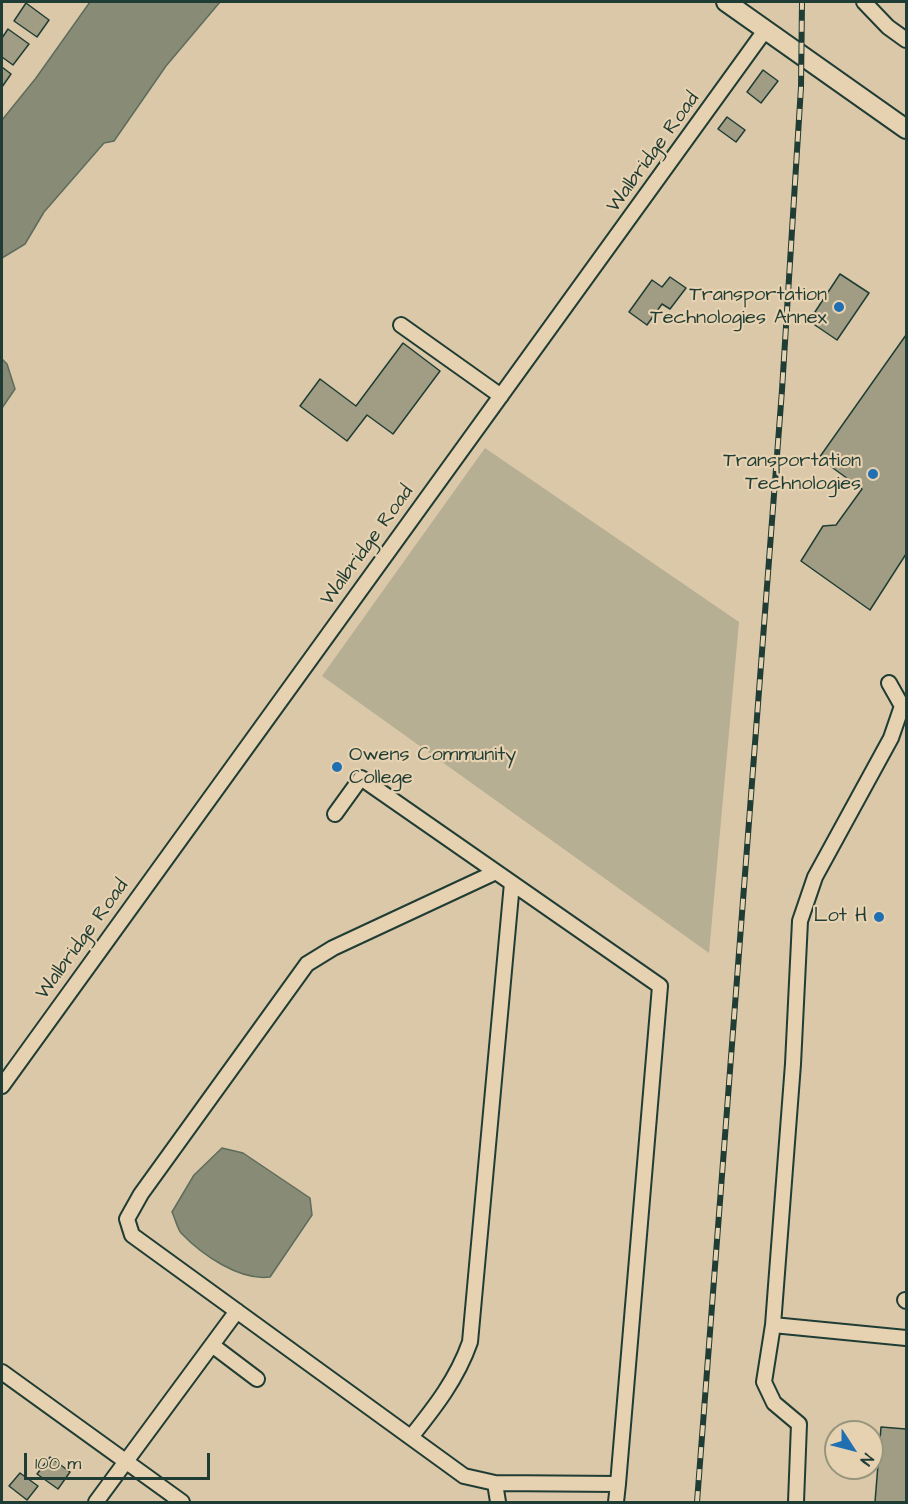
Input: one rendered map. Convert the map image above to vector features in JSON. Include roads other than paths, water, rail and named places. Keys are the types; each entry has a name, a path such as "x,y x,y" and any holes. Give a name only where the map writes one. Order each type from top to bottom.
{"main road":[{"path":"726,2 906,129"}],"street":[{"path":"864,2 888,27 906,39"},
{"name":"Walbridge Road","path":"2,1086 766,29"},
{"path":"401,325 501,396"},
{"path":"796,1503 799,1424 774,1403 764,1382 773,1325 793,1064 800,921 815,877 891,738 902,706 889,683"},
{"path":"335,814 361,778 660,986 616,1503"},
{"path":"496,872 333,948 307,964 141,1194 127,1219 132,1235 464,1476 495,1483 618,1484"},
{"path":"411,1437 440,1400 462,1365 470,1342 512,883"},
{"path":"96,1503 237,1311"},
{"path":"773,1325 906,1338"},
{"path":"212,1345 257,1379"},
{"path":"2,1372 182,1503"},
{"path":"495,1483 498,1503"}],"railway":[{"path":"697,1502 782,390 801,87 802,2"}],"place":[{"name":"Transportation Technologies Annex","path":"839,307"},
{"name":"Transportation Technologies","path":"873,474"},
{"name":"Owens Community College","path":"337,767"},
{"name":"Lot H","path":"879,917"}]}
